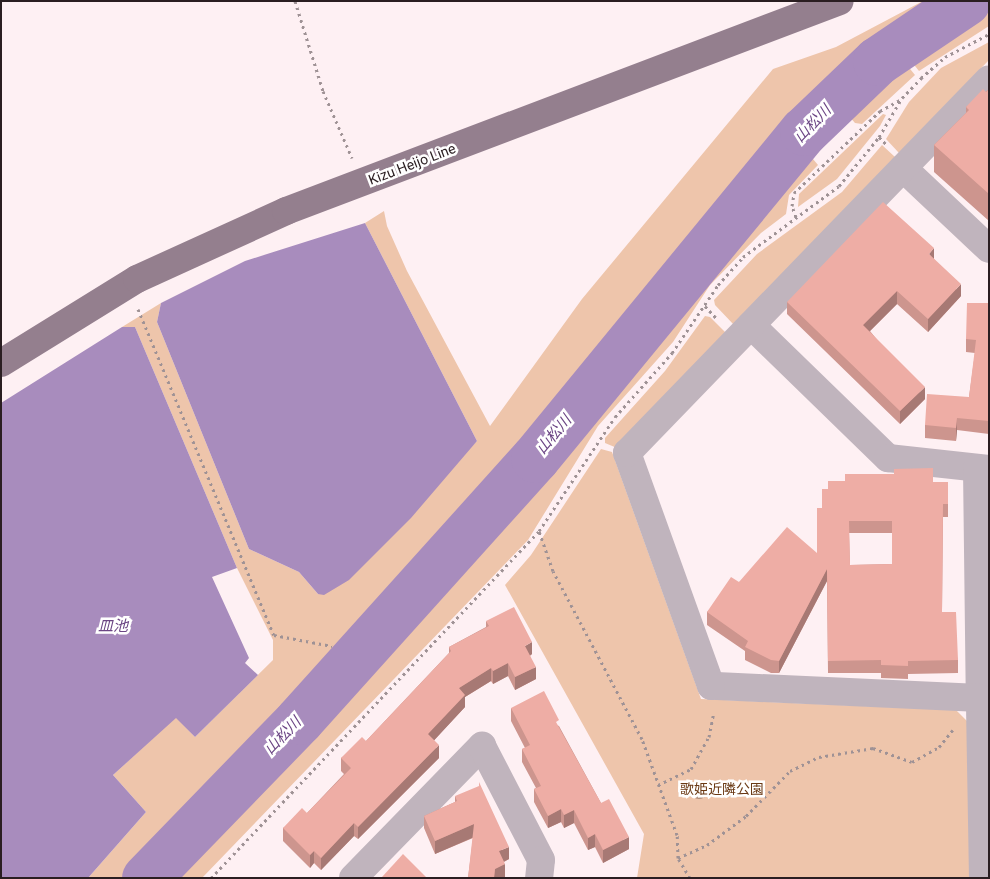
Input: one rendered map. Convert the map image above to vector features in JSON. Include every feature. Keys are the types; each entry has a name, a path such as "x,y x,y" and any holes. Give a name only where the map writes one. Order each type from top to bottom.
{"main road":[{"name":"Kizu Heijo Line","path":"1,363 91,305 145,275 286,211 840,1"}],"street":[{"path":"980,704 711,686 626,454 989,80"},
{"path":"902,168 989,249"},
{"path":"751,325 888,458 983,469 980,704 983,878"},
{"path":"353,878 482,746 541,860 539,878"}],"path":[{"path":"295,1 323,91 365,182"},
{"path":"796,217 792,206 794,193 880,111 902,98 946,57 989,34"},
{"path":"211,878 539,531 614,416 672,353 718,285 742,257 840,186 879,137 902,98"},
{"path":"137,306 274,635 332,646"},
{"path":"539,531 553,571 642,739 677,835 678,858 690,878"},
{"path":"658,785 691,769 710,737 716,687"},
{"path":"678,858 707,845 746,816 790,771 819,757 873,748 912,762 920,760 980,704"}],"green space":[{"path":"923,1 946,1 869,54 780,142 483,499 479,499 280,717 276,714 259,733 257,741 127,878 88,878 146,812 113,775 176,717 195,737 273,660 273,640 237,568 135,327 122,327 161,303 157,322 249,549 299,572 318,594 477,441 365,223 384,211 387,226 407,271 490,426 582,299 773,69 836,47"},
{"path":"985,1 989,1 989,26 919,71 907,56"},
{"path":"989,42 989,60 899,153 886,139 909,102 941,68"},
{"path":"902,59 915,75 862,124 855,123 849,116 808,153 818,165 789,195 786,214 761,233 710,285 673,342 598,426 528,540 202,878 166,878 504,519 502,516 798,156 854,99"},
{"path":"883,114 886,115 880,126 837,179 798,207 799,194"},
{"path":"882,145 895,157 734,325 715,305 714,300 757,254 842,192"},
{"path":"705,316 710,317 726,333 617,448 605,443 605,438 665,371"},
{"name":"歌姫近隣公園","path":"601,449 612,452 701,699 956,710 969,723 971,878 637,878 644,834 505,585 531,555"}],"water":[{"path":"365,223 477,441 411,518 349,580 324,595 318,594 299,572 249,549 157,322 161,303 245,261"},
{"name":"皿池","path":"122,327 135,327 237,568 212,577 249,658 245,663 258,675 195,737 176,718 113,775 146,812 88,878 1,878 1,403"}],"building":[{"path":"983,89 986,92 989,89 989,194 934,145 969,110 966,107"},
{"path":"883,202 934,248 929,254 961,284 928,319 897,291 863,325 925,387 900,411 787,302"},
{"path":"967,303 989,303 989,421 957,418 956,428 925,425 927,394 969,397 976,340 966,339"},
{"path":"933,468 933,482 948,482 948,504 943,504 942,612 956,612 958,660 908,661 908,666 881,665 881,660 828,661 827,569 779,661 771,660 745,647 748,641 707,612 731,577 739,582 787,527 817,553 817,508 822,508 822,489 828,489 828,481 845,481 845,474 894,474 894,469","holes":["849,521 892,521 892,564 850,565"]},
{"path":"514,607 532,642 525,646 536,667 515,677 508,663 493,671 491,668 459,688 465,695 428,734 439,745 358,827 354,823 321,858 314,851 310,855 283,828 302,808 307,813 351,768 341,758 362,737 366,741 451,651 449,647 489,626 486,621"},
{"path":"544,691 559,720 556,722 601,803 609,799 629,837 603,850 595,834 588,838 574,810 564,815 561,809 548,816 534,789 541,786 522,749 530,745 511,708"},
{"path":"479,782 509,847 499,851 505,864 495,869 494,878 468,878 474,824 435,841 424,816 457,801 455,796 479,786"},
{"path":"403,854 427,878 382,877"}],"waterway":[{"name":"山松川","path":"146,878 299,720 535,458 804,131 877,61 966,1"}]}
